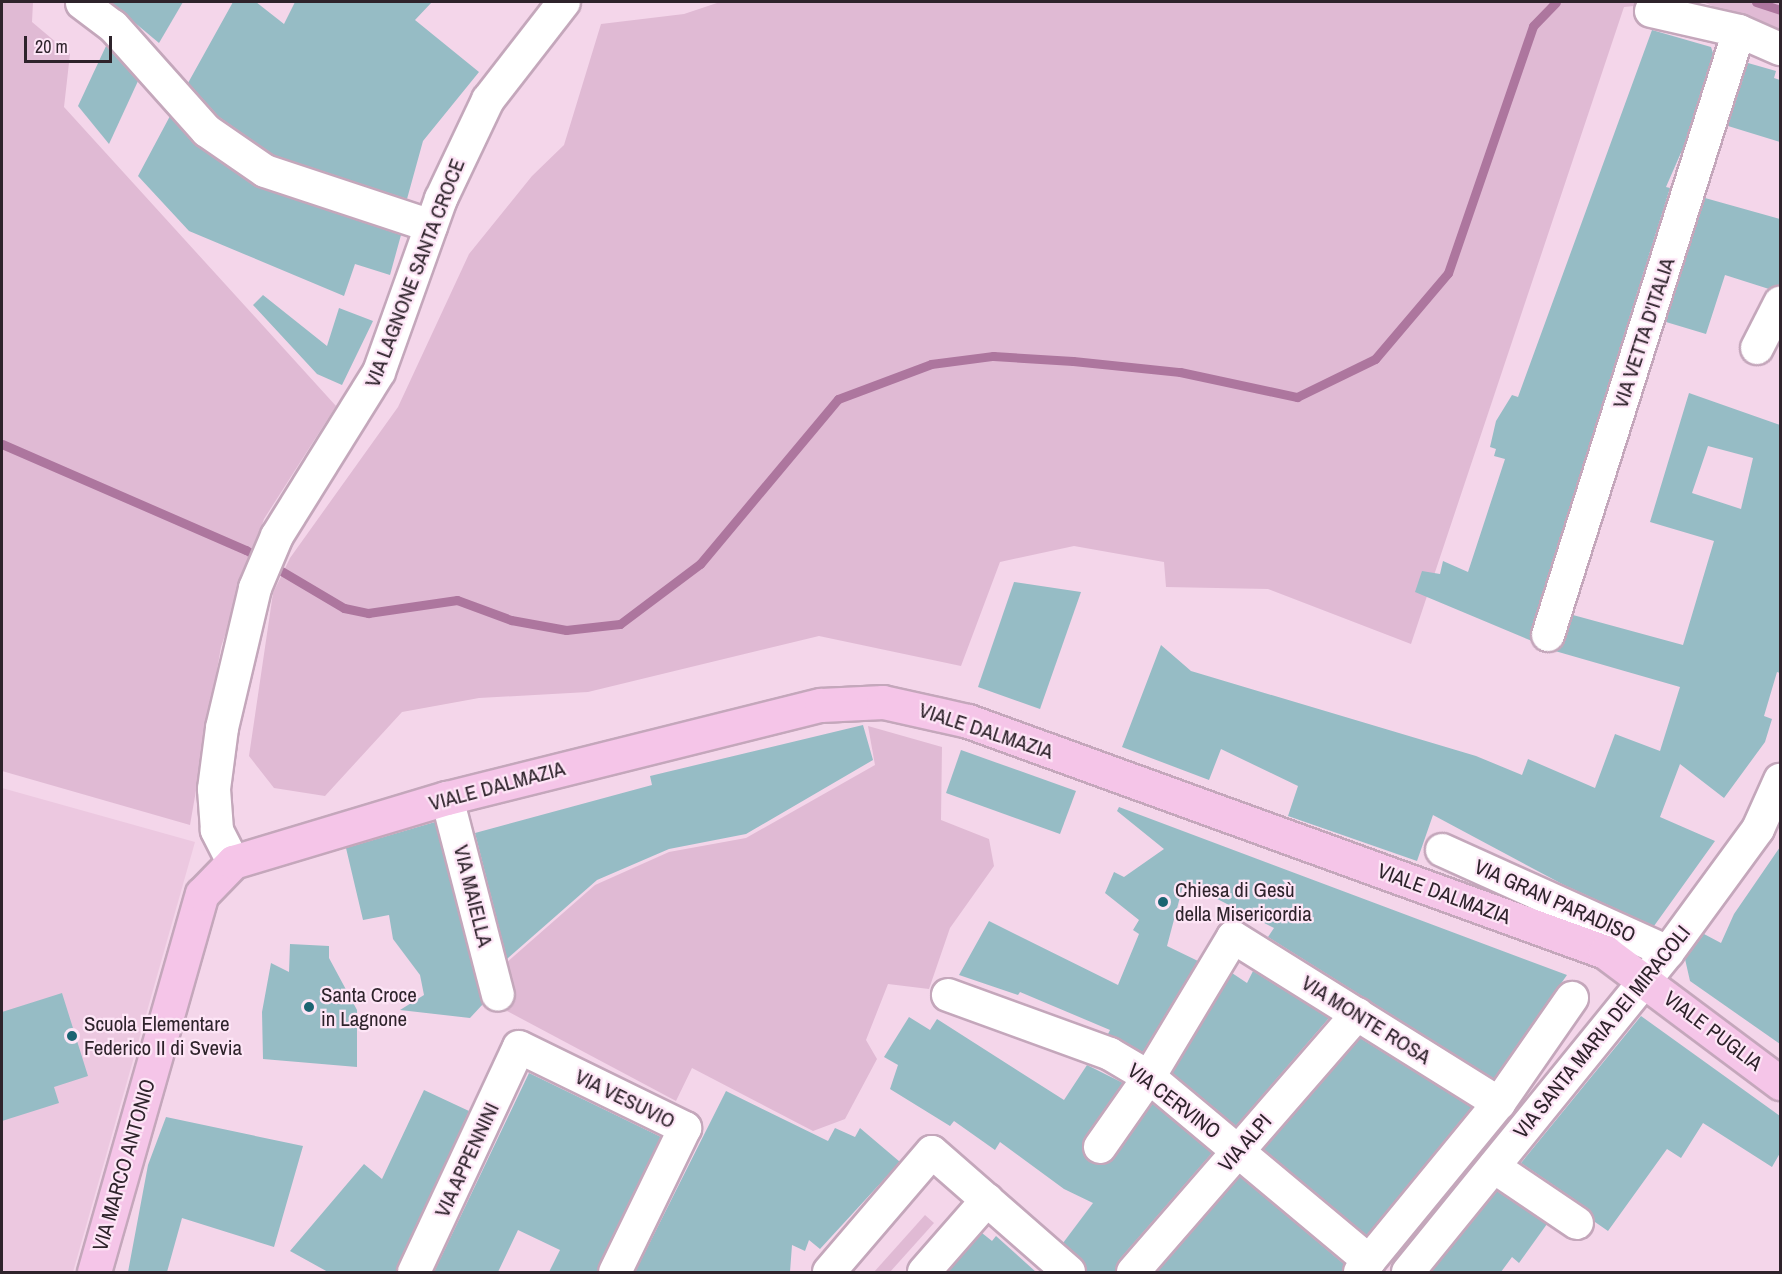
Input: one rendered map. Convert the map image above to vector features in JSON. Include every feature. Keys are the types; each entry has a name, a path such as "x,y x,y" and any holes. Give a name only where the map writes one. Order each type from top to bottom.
{"main road":[{"name":"VIALE DALMAZIA","path":"233,862 447,798 755,718 821,705 883,702 968,721 1605,952 1646,980"},
{"name":"VIA MARCO ANTONIO","path":"94,1272 202,894 233,862"},
{"name":"VIALE PUGLIA","path":"1646,980 1780,1083"}],"street":[{"name":"VIA LAGNONE SANTA CROCE","path":"233,862 217,830 214,789 222,728 255,588 277,536 379,372 431,226 488,100 564,2"},
{"path":"82,3 113,26 207,131 266,171 431,226"},
{"path":"1651,11 1739,31 1780,49"},
{"name":"VIA VETTA D'ITALIA","path":"1548,635 1739,31"},
{"path":"1757,348 1780,303"},
{"name":"VIA SANTA MARIA DEI MIRACOLI","path":"1408,1272 1668,952 1769,835 1780,780"},
{"name":"VIA MAIELLA","path":"447,798 498,995"},
{"name":"VIA GRAN PARADISO","path":"1442,850 1668,952"},
{"name":"VIA MONTE ROSA","path":"1149,1077 1233,937 1499,1103"},
{"name":"VIA CERVINO","path":"948,995 1110,1054 1149,1077 1238,1151 1364,1267"},
{"name":"VIA SANTA MARIA DEI MIRACOLI","path":"1364,1267 1499,1103 1572,998"},
{"name":"VIA ALPI","path":"1133,1272 1357,1014"},
{"name":"VIA APPENNINI","path":"414,1272 519,1047"},
{"name":"VIA VESUVIO","path":"519,1047 685,1128 615,1272"},
{"path":"1100,1147 1149,1077"},
{"path":"829,1272 932,1152 1069,1272"},
{"path":"1494,1167 1577,1223"},
{"path":"924,1272 987,1200"}],"shaded area":[{"path":"2,2 33,2 32,22 70,54 64,107 336,406 264,519 221,647 190,825 2,771"},
{"path":"720,2 1677,2 1624,7 1411,644 1268,589 1166,587 1164,562 1074,546 1000,562 961,666 819,636 588,692 479,698 402,712 325,796 274,788 249,756 273,593 290,558 398,407 469,254 532,176 564,145 601,24 684,14"},
{"path":"1703,2 1780,2 1780,35"},
{"path":"868,726 942,747 941,820 989,839 994,866 950,928 929,989 888,984 866,1040 877,1059 845,1119 813,1131 692,1068 676,1101 507,1011 514,994 505,964 595,885 669,852 746,838 875,765"},
{"name":"Scuola Elementare Federico II di Svevia","path":"2,788 195,842 73,1272 2,1272"},
{"path":"925,1215 934,1223 890,1272 874,1272"}],"building":[{"path":"110,2 183,2 159,43"},
{"path":"233,2 256,2 284,24 295,2 432,2 415,20 479,72 423,141 407,199 273,155 219,117 188,83"},
{"path":"1652,30 1711,47 1713,53 1683,148 1666,187 1670,188 1531,630 1532,641 1415,592 1422,571 1440,574 1443,561 1468,572 1505,459 1494,456 1496,449 1490,447 1496,421 1512,395 1518,397"},
{"path":"106,46 138,81 109,144 78,106"},
{"path":"1748,63 1776,71 1774,78 1780,80 1780,142 1728,126"},
{"path":"170,116 197,146 255,186 401,235 390,275 355,264 344,296 189,231 138,176"},
{"path":"1705,198 1780,219 1780,285 1769,289 1725,275 1706,334 1666,322"},
{"path":"263,295 327,346 339,308 373,321 342,385 317,374 253,305"},
{"path":"1689,393 1780,425 1780,673 1777,672 1764,716 1772,719 1765,742 1724,798 1680,764 1660,817 1715,841 1654,926 1564,885 1433,815 1417,861 1288,816 1298,786 1221,749 1209,780 1122,747 1161,645 1191,671 1476,756 1522,775 1528,759 1595,788 1615,734 1660,751 1680,687 1555,651 1565,641 1573,615 1683,645 1714,541 1650,522","holes":["1708,446 1753,458 1741,509 1692,493"]},
{"path":"1014,582 1081,592 1040,709 978,687"},
{"path":"863,725 873,760 746,834 669,849 597,880 507,959 475,833 652,785 650,776"},
{"path":"961,750 1076,791 1060,834 946,793"},
{"path":"1119,807 1567,975 1494,1079 1268,937 1274,928 1184,882 1167,946 1198,961 1143,1052 1108,1034 1110,1030 1020,992 1018,995 959,975 989,921 1118,985 1139,934 1133,930 1139,920 1105,893 1114,872 1124,877 1164,849 1117,811"},
{"path":"435,822 483,1004 470,1018 400,1010 424,995 420,975 393,939 389,915 363,920 346,848"},
{"path":"1780,847 1780,1044 1690,981 1685,959 1704,934 1721,943 1734,914"},
{"name":"Santa Croce in Lagnone","path":"290,944 329,946 329,958 357,1010 357,1067 263,1059 262,1012 271,963 289,972"},
{"path":"1253,971 1329,1018 1236,1126 1172,1073 1232,973 1247,983"},
{"path":"62,993 88,1076 54,1087 59,1103 2,1121 2,1012"},
{"path":"1641,1016 1780,1116 1780,1153 1772,1167 1703,1123 1681,1158 1667,1149 1608,1231 1595,1222 1587,1208 1521,1163"},
{"path":"909,1017 930,1030 937,1019 1064,1100 1087,1065 1123,1083 1085,1137 1084,1154 1090,1162 1107,1163 1114,1158 1152,1103 1212,1153 1119,1260 1116,1272 1087,1272 1081,1259 1063,1243 1093,1203 1064,1189 1000,1142 995,1150 954,1121 950,1126 890,1089 898,1065 884,1057"},
{"path":"1360,1038 1472,1107 1367,1236 1263,1149"},
{"path":"529,1073 661,1137 597,1272 549,1272 560,1250 518,1230 498,1272 434,1272"},
{"path":"424,1090 469,1111 396,1272 328,1272 290,1251 364,1164 382,1179"},
{"path":"726,1091 828,1141 835,1128 855,1137 860,1128 900,1162 820,1249 809,1240 805,1251 792,1245 790,1272 635,1272"},
{"path":"166,1117 303,1146 274,1247 182,1218 167,1272 128,1272 148,1165"},
{"path":"1240,1176 1344,1264 1342,1272 1156,1272"},
{"path":"1497,1191 1547,1224 1519,1263 1512,1257 1501,1272 1431,1272"},
{"path":"982,1233 992,1241 996,1236 1036,1272 947,1272"}],"waterway":[{"path":"2,444 246,550 344,608 368,613 457,600 511,620 566,630 620,624 700,564 838,399 931,364 993,356 1073,361 1180,372 1297,397 1375,359 1448,273 1533,26 1556,2"},
{"path":"1756,2 1780,10"}],"place":[{"name":"Chiesa di Gesù della Misericordia","path":"1163,902"},
{"name":"Santa Croce in Lagnone","path":"309,1007"},
{"name":"Scuola Elementare Federico II di Svevia","path":"72,1036"}]}
